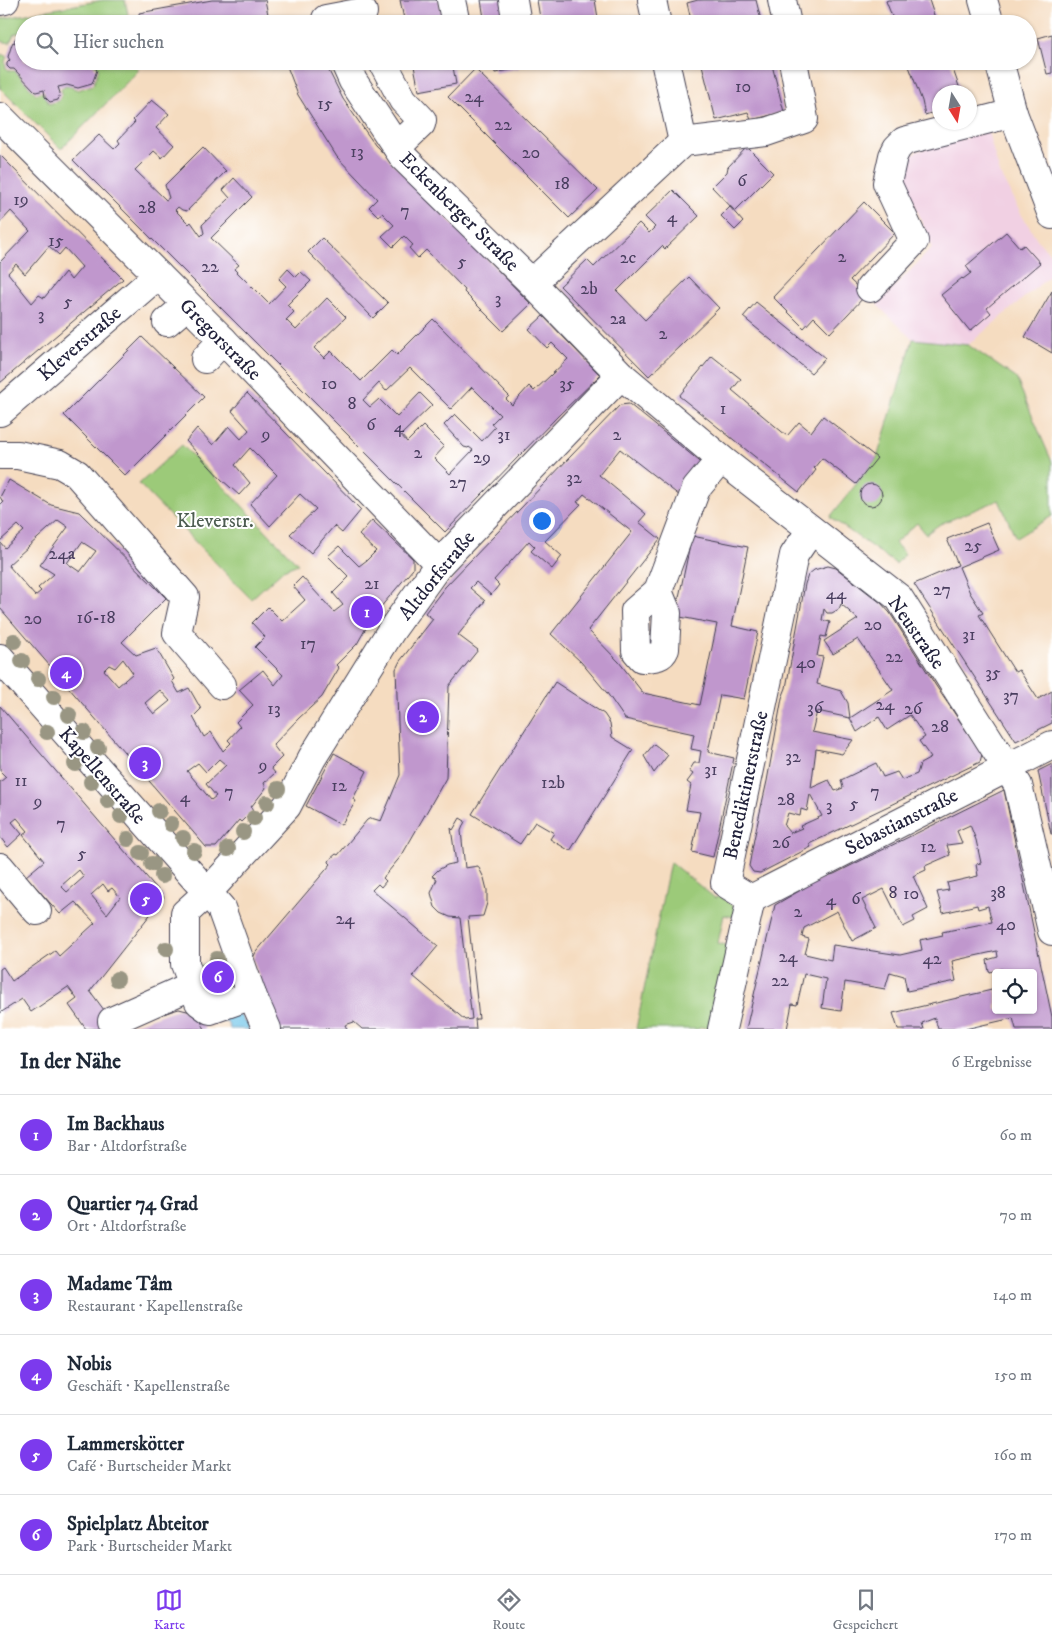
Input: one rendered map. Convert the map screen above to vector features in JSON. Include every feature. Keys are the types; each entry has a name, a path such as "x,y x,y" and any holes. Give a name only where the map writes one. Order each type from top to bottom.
{"street":[{"path":"0,1 5,0"},
{"path":"451,0 454,15"},
{"path":"513,0 516,15"},
{"path":"652,0 655,15"},
{"path":"782,0 784,15"},
{"path":"983,0 987,15"},
{"path":"324,14 363,12"},
{"name":"Eckenberger Straße","path":"348,70 353,81 404,158 532,283 621,375"},
{"path":"387,70 403,100 422,120 421,124 397,147"},
{"path":"667,70 683,142 766,132 804,119 795,70"},
{"path":"1001,70 1013,113 1052,215"},
{"path":"870,288 914,241 888,183 893,156 897,148 904,141 1013,113"},
{"name":"Gregorstraße","path":"0,117 158,275 177,313 439,564"},
{"name":"Eckenberger Straße","path":"532,283 683,142"},
{"name":"Kleverstraße","path":"0,412 158,275"},
{"name":"Neustraße","path":"621,375 721,459 899,598 1018,785 1052,931"},
{"name":"Altdorfstraße","path":"217,1019 199,1002 185,964 184,913 287,806 312,758 391,631 439,564 621,375"},
{"path":"0,455 18,455 60,464 76,474 185,598 177,633 222,685"},
{"path":"658,591 696,489 721,459"},
{"name":"Benediktinerstraße","path":"752,899 725,883 794,555 811,530"},
{"name":"Kapellenstraße","path":"0,658 221,908 252,995 267,1029"},
{"name":"Sebastianstraße","path":"752,899 1052,745"},
{"path":"0,867 37,911"},
{"path":"722,1029 752,899"},
{"path":"112,1021 193,985"},
{"path":"217,1019 252,995"}],"shaded area":[{"path":"988,132 1000,174 1021,214 1039,242 1052,256 1052,274 968,345 913,339 877,305 932,248 901,169 907,158 918,151"}],"green space":[{"path":"103,0 125,0 128,15 22,15"},
{"path":"15,16 15,34 10,43 0,41 0,19"},
{"path":"0,54 7,56 6,68 10,71 15,71 36,94 43,92 49,104 59,101 62,94 61,88 68,86 78,90 93,85 99,70 138,70 61,149 0,88"},
{"path":"913,339 968,345 1016,378 1052,462 1052,516 1016,538 999,500 940,524 926,534 917,523 895,543 905,554 896,564 830,517 877,458"},
{"name":"Kleverstr.","path":"182,445 298,564 283,570 251,599 139,484"},
{"path":"670,862 715,898 720,896 745,915 743,919 724,915 718,943 737,948 719,1029 700,1027 699,1029 636,1029"},
{"path":"232,955 242,990 207,1002 195,968"}],"water":[{"path":"236,1009 238,1015 241,1016 244,1022 247,1022 250,1029 230,1029 227,1021 223,1021 221,1012"}],"building":[{"path":"212,0 265,0 268,15 139,15 139,13"},
{"path":"400,0 439,0 442,15 403,15"},
{"path":"481,0 506,0 509,15 484,15"},
{"path":"537,0 595,0 598,15 540,15"},
{"path":"698,0 756,0 760,15 690,15 687,3"},
{"path":"929,0 934,15 891,15 886,1"},
{"path":"1052,34 1052,73 1047,74 1038,38"},
{"path":"13,42 15,43 15,70 97,70 92,84 78,88 67,85 58,87 60,93 58,100 50,102 45,97 44,90 36,92 14,69 10,69 7,66"},
{"path":"288,70 328,70 343,99 375,145 531,304 503,331 426,250 418,258 409,248 413,245 404,236 393,247 382,236 394,225 382,213 378,216 369,207 377,199 337,157 298,95"},
{"path":"415,70 454,70 456,84 419,91"},
{"path":"476,70 598,190 569,218 448,97"},
{"path":"494,70 509,70 495,73"},
{"path":"703,70 773,70 784,112 751,120 748,112 716,120"},
{"path":"910,70 953,70 959,85 932,85 932,113 925,115"},
{"path":"152,100 169,114 156,128 174,145 162,158 154,151 135,170 166,200 169,198 165,185 203,147 226,171 187,211 178,207 175,210 189,224 191,222 201,236 204,233 202,225 230,198 223,190 234,178 252,197 211,238 239,265 234,269 269,304 286,286 279,279 288,269 296,277 301,272 311,281 287,305 294,312 286,320 296,330 327,298 346,317 314,348 324,358 331,351 361,381 392,350 397,355 433,319 509,396 506,399 512,405 529,386 534,391 568,359 552,343 547,348 529,329 543,316 600,375 445,532 73,160 99,135 114,149 120,143 118,140 135,122 133,120","holes":["410,368 451,409 472,387 500,415 491,424 495,427 482,441 455,414 444,425 464,447 469,447 473,450 450,474 434,458 444,447 423,426 407,442 401,435 432,405 420,393 397,417 379,399 370,407 363,400 379,383 386,391"]},
{"path":"747,147 773,173 735,211 712,187"},
{"path":"0,155 123,279 0,383 0,262 30,231 11,211 0,223","holes":["49,246 59,255 65,248 82,267 71,280 65,272 44,298 39,295 32,303 8,273 16,264 25,274"]},
{"path":"673,190 699,216 665,249 662,246 617,291 645,320 689,277 719,308 649,376 560,286 587,260 594,267 639,223 649,233 655,227 645,217"},
{"path":"864,202 895,233 850,280 866,295 830,333 814,317 804,328 773,297"},
{"path":"730,207 743,222 735,230 721,216"},
{"path":"1006,232 1020,248 1024,245 1040,263 987,308 991,313 970,331 941,295 971,273 966,266"},
{"path":"322,238 388,303 373,318 308,252"},
{"path":"1052,291 1052,353 1025,337"},
{"path":"756,302 825,358 811,373 743,317"},
{"path":"142,337 204,397 125,476 64,415"},
{"path":"712,356 741,379 732,390 787,436 799,422 811,432 823,416 877,458 856,484 822,458 814,468 816,470 799,492 679,396"},
{"path":"247,393 361,510 342,533 334,526 311,553 290,534 316,509 300,494 270,526 250,504 277,475 250,448 235,465 250,483 239,495 222,480 186,441 197,428 213,445 229,426 241,439 249,430 232,411"},
{"path":"629,404 704,465 680,496 620,449 599,475 646,514 639,522 660,539 588,630 619,662 643,693 700,705 717,624 675,616 692,536 748,547 732,626 758,632 744,699 720,695 708,752 734,758 713,857 692,852 700,812 686,810 691,785 687,782 693,774 689,771 694,763 699,763 701,751 691,749 694,734 625,719 607,693 581,662 551,634 632,532 584,494 577,502 581,504 545,541 562,556 552,569 531,551 535,547 529,541 494,580 499,585 491,595 476,582 470,588 485,601 458,635 478,650 449,686 446,778 402,855 383,878 386,881 381,887 378,884 372,890 438,946 413,976 465,1020 472,1019 460,918 450,917 441,913 435,907 431,893 437,879 432,876 447,865 456,863 451,828 453,830 460,818 465,821 461,831 465,868 478,866 487,890 487,903 483,916 468,917 479,1019 475,1019 476,1029 362,1029 354,1022 345,1025 347,1029 275,1029 253,958 256,952 331,864 329,862 330,859 336,854 338,855 367,820 371,818 381,821 400,775 396,669 400,661 433,619 425,613 445,587 620,405"},
{"path":"9,480 51,505 79,512 166,598 122,642 136,655 156,648 174,679 172,681 179,693 189,688 201,709 193,717 204,737 211,732 223,751 231,743 228,740 240,727 236,722 253,705 239,690 263,670 275,685 283,675 255,647 265,637 252,623 268,607 282,621 305,600 293,586 302,577 334,612 343,605 333,593 349,577 328,556 339,546 359,566 367,560 376,551 359,535 372,520 413,559 413,569 384,603 357,644 336,665 339,668 322,697 273,745 282,757 271,768 275,773 264,783 266,788 251,807 253,810 241,822 239,820 216,847 206,847 0,608 0,542 5,548 24,531 18,525 0,541 0,505 3,502 0,497","holes":["58,520 68,527 40,565 54,574 38,588 41,591 35,596 8,565","82,542 96,551 80,572 67,563","123,659 133,673 118,686 104,670 109,665 115,668","160,690 170,701 154,714 145,703","219,759 226,765 206,784 216,796 211,800 187,771 198,763 206,772"]},
{"path":"871,484 879,487 882,495 879,503 871,506 863,503 860,495 863,487"},
{"path":"987,523 999,550 959,567 970,593 983,613 979,615 1015,672 1019,670 1038,699 1052,691 1052,723 1016,741 914,584 958,565 947,539"},
{"path":"828,566 836,568 881,603 890,613 982,754 980,762 809,844 811,847 760,873 753,872 749,866 782,698 786,688 805,584 808,575 814,570","holes":["841,604 858,619 824,641 833,654 858,639 893,690 850,718 848,703 841,691 817,684 823,657 817,656 821,636 826,637 830,622 822,620 824,609 827,613 832,613 839,609","817,711 850,718 857,732 879,717 887,730 910,715 925,737 919,741 931,758 920,764 917,774 902,780 897,772 883,777 876,763 841,780 843,788 835,791 829,780 811,788 816,749 842,754 853,740 812,732","810,794 822,816 790,833 784,826 788,813 800,816 801,809 807,811"]},
{"path":"555,682 604,714 610,723 612,737 633,750 570,851 550,839 554,833 535,822 520,844 472,814"},
{"path":"0,706 164,897 90,991 118,1029 86,1029 69,1005 77,999 68,987 31,1012 22,999 0,1013 0,969 3,967 12,981 55,951 59,956 95,923 75,902 60,914 26,876 44,861 23,835 28,831 17,818 12,822 22,834 8,847 0,837 0,782 6,777 0,771","holes":["79,870 84,877 67,892 61,886","103,884 108,891 112,888 120,897 107,914 91,895"]},
{"path":"654,744 668,755 654,773 644,756"},
{"path":"334,753 367,771 353,799 356,801 341,825 306,806"},
{"path":"1052,764 1052,834 1051,834 1038,771"},
{"path":"1004,790 1052,1017 1052,1029 1016,1029 1013,1018 965,1029 938,1029 935,1018 922,1023 924,1029 898,1029 893,1013 992,990 992,1014 1037,1014 1037,969 992,969 992,971 989,972 987,960 998,957 997,951 952,961 956,981 907,991 904,976 890,972 885,989 845,982 841,1011 822,1008 826,979 804,974 797,1005 792,1004 787,1029 746,1029 775,905 823,877 834,874","holes":["970,825 976,840 981,863 976,864 978,876 947,883 949,890 937,892 943,913 977,905 978,909 988,906 992,922 942,932 943,935 920,940 922,950 900,955 833,945 831,960 805,954 809,939 802,937 804,928 837,911 852,941 876,928 862,900 884,889 903,927 915,921 913,917 928,909 913,876 926,870 925,866 950,855 947,845 962,843 957,831"]},
{"path":"179,1009 191,1012 199,1018 205,1029 121,1029 172,1011"}],"place":[{"name":"Im Backhaus","path":"367,612"},
{"name":"Nobis","path":"66,673"},
{"name":"Quartier 74 Grad","path":"423,717"},
{"name":"Madame Tâm","path":"145,763"},
{"name":"Lammerskötter","path":"146,899"},
{"name":"Spielplatz Abteitor","path":"218,977"}]}
